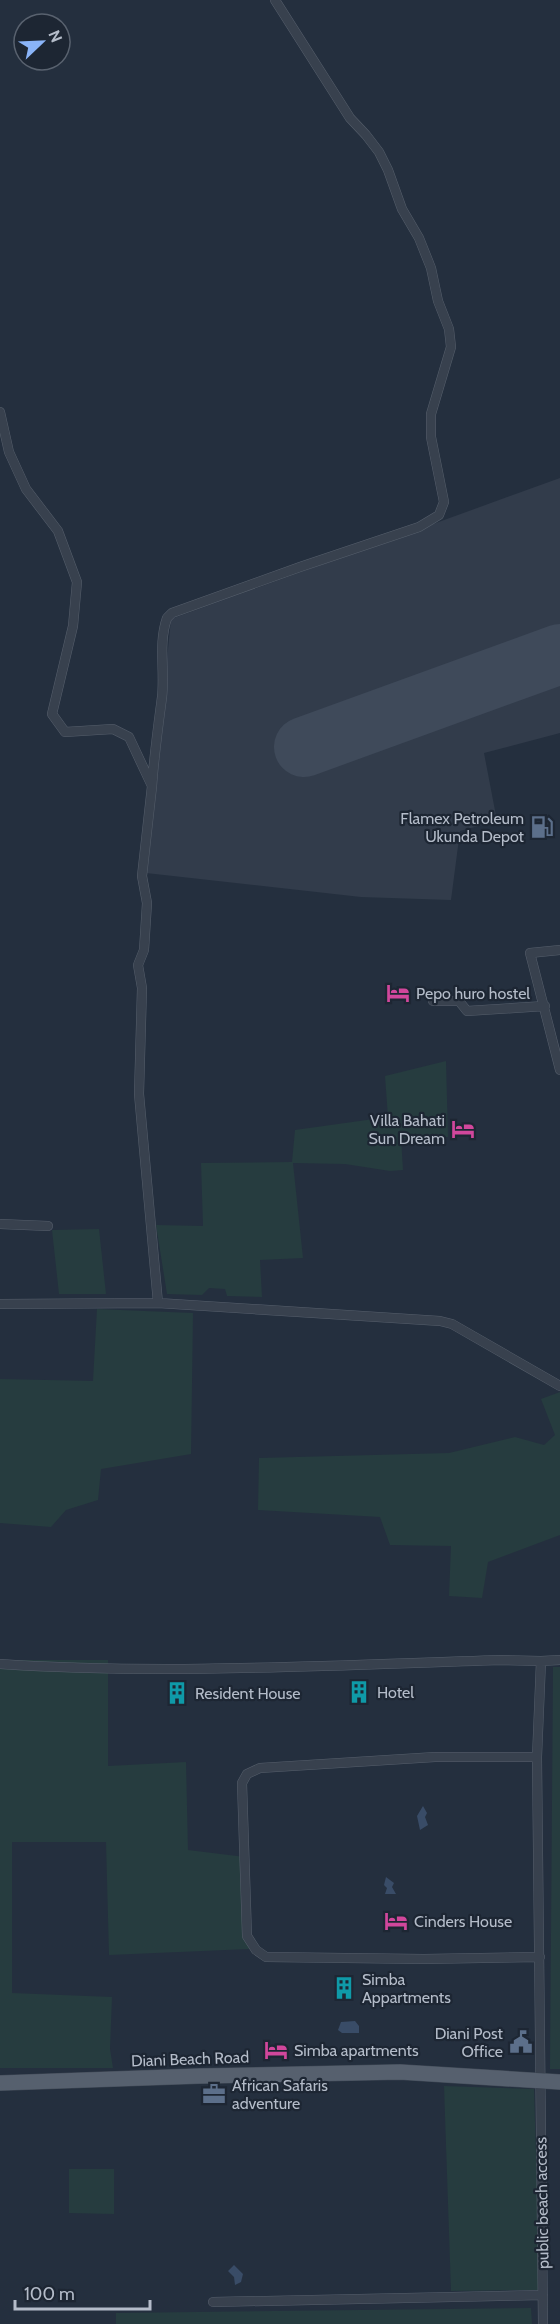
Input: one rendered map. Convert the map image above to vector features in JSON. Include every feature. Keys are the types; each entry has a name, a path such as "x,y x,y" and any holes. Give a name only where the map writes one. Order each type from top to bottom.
{"main road":[{"name":"Diani Beach Road","path":"0,2083 400,2072 560,2082"}],"street":[{"path":"158,1303 139,1094 142,988 138,965 144,950 147,903 142,876 162,695 161,659 167,618 172,613 419,527 439,515 444,502 431,437 431,414 451,347 450,329 438,301 431,268 419,238 402,210 379,152 350,118 275,0"},
{"path":"0,412 9,452 26,489 58,531 77,582 73,626 52,714 65,732 113,729 129,736 152,786"},
{"path":"560,950 530,953 556,1036 560,1070"},
{"path":"433,1001 459,1001 467,1011 545,1006"},
{"path":"0,1224 48,1226"},
{"path":"0,1304 158,1303 440,1321 452,1324 560,1386"},
{"path":"0,1664 65,1668 203,1668 560,1660"},
{"name":"public beach access","path":"541,1661 537,1757 543,2324"},
{"path":"537,1757 435,1757 260,1768 248,1774 242,1783 247,1936 256,1950 266,1957 424,1959 540,1957"},
{"path":"213,2302 543,2295"}],"shaded area":[{"path":"560,478 560,733 484,753 497,821 460,831 451,900 361,897 146,873 171,619"}],"green space":[{"path":"446,1061 448,1137 401,1138 403,1170 390,1171 345,1164 293,1163 303,1258 260,1260 262,1297 227,1296 225,1289 209,1288 202,1295 167,1294 156,1225 203,1226 201,1163 292,1162 295,1130 388,1117 385,1076"},
{"path":"99,1229 106,1294 59,1294 52,1230"},
{"path":"97,1309 193,1313 191,1454 101,1469 98,1500 66,1510 51,1527 0,1523 0,1379 93,1381"},
{"path":"560,1392 560,1535 488,1562 482,1598 449,1596 451,1546 390,1545 380,1517 258,1510 259,1458 449,1453 515,1437 544,1445 555,1435 541,1399"},
{"path":"0,1660 108,1660 108,1766 186,1762 188,1850 245,1857 249,1949 109,1955 106,1842 12,1842 12,1993 112,1997 110,2049 113,2068 0,2068"},
{"path":"553,1667 560,1667 560,2069 550,2069"},
{"path":"444,2086 534,2089 540,2290 451,2291"},
{"path":"69,2169 114,2169 114,2214 69,2213"},
{"path":"531,2308 532,2324 116,2324 116,2313"}],"water":[{"path":"423,1806 427,1813 425,1817 428,1825 420,1830 417,1816"},
{"path":"386,1877 394,1883 392,1887 396,1894 385,1894"},
{"path":"355,2021 359,2026 359,2033 342,2033 338,2030 341,2022"},
{"path":"234,2265 243,2274 241,2282 235,2285 234,2277 228,2271"}],"runway":[{"path":"304,747 560,654"}],"place":[{"name":"Flamex Petroleum Ukunda Depot","path":"542,827"},
{"name":"Pepo huro hostel","path":"398,993"},
{"name":"Villa Bahati Sun Dream","path":"463,1129"},
{"name":"Hotel","path":"359,1692"},
{"name":"Resident House","path":"177,1693"},
{"name":"Cinders House","path":"396,1921"},
{"name":"Simba Appartments","path":"344,1988"},
{"name":"Diani Post Office","path":"521,2042"},
{"name":"Simba apartments","path":"276,2050"},
{"name":"African Safaris adventure","path":"214,2094"}]}
